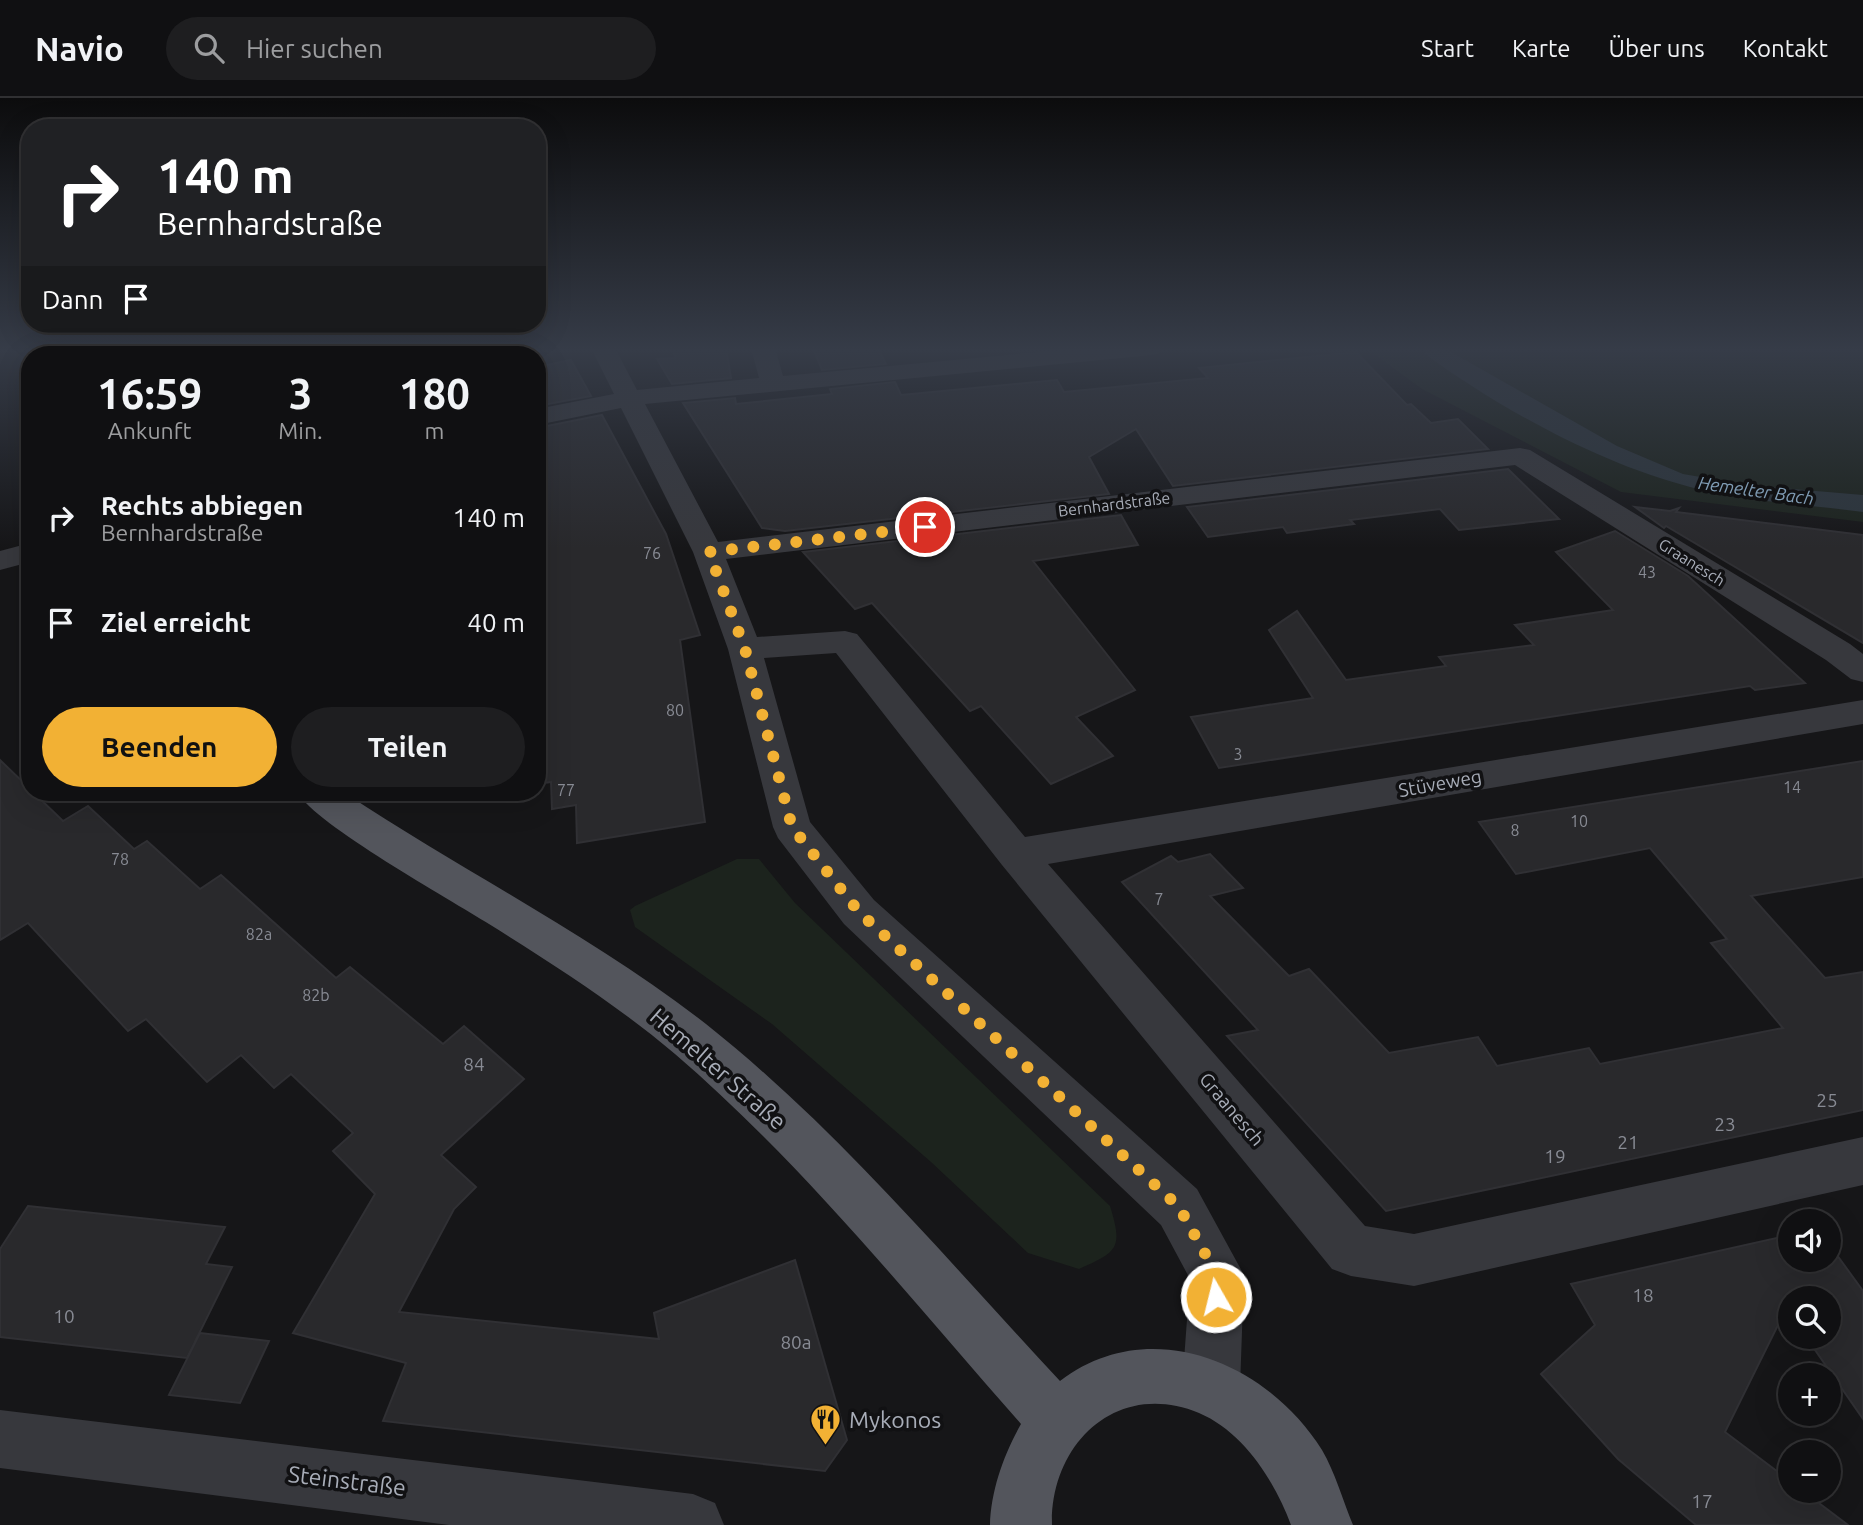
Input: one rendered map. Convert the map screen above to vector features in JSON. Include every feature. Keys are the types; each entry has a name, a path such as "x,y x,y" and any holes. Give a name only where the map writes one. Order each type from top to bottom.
{"main road":[{"name":"Hemelter Straße","path":"330,801 611,980 691,1040 788,1130 1056,1420"},
{"path":"1021,1525 1021,1509 1032,1461 1056,1420 1101,1385 1154,1374 1211,1387 1261,1421 1301,1472 1322,1525"}],"street":[{"path":"640,415 709,552 745,649 792,827 859,912 1179,1207 1217,1275 1211,1387"},
{"name":"Bernhardstraße","path":"709,552 1520,456"},
{"name":"Graanesch","path":"1520,456 1838,652 1863,671"},
{"path":"0,561 21,555"},
{"name":"Graanesch","path":"745,649 845,642 1016,854 1351,1250 1414,1260 1863,1161"},
{"name":"Stüveweg","path":"1016,854 1863,712"},
{"name":"Steinstraße","path":"0,1440 693,1525"}],"shaded area":[{"path":"1471,415 1863,415 1863,522 1621,492"},
{"path":"737,859 759,859 795,903 1110,1206 1116,1240 1109,1253 1079,1269 1028,1253 931,1162 772,1024 635,927 630,910 635,906"}],"water":[{"name":"Hemelter Bach","path":"1519,415 1562,415 1617,446 1683,474 1747,485 1863,495 1863,512 1732,496 1690,487 1619,463"}],"building":[{"path":"602,415 666,534 700,635 680,640 705,822 577,843 576,805 552,809 551,782 546,783 546,426"},
{"path":"690,415 1422,415 1431,423 1458,419 1488,449 1173,486 1136,429 1089,457 1109,494 785,531 762,528"},
{"path":"1508,469 1559,519 1459,530 1440,509 1350,520 1354,524 1287,533 1283,527 1208,537 1187,507"},
{"path":"1635,507 1670,511 1679,508 1676,512 1863,535 1863,643 1666,526 1664,528"},
{"path":"1121,515 1138,545 1033,561 1135,690 1076,717 1113,756 1051,784 981,706 970,711 872,603 855,609 803,552"},
{"path":"1615,531 1688,576 1805,683 1755,690 1750,686 1219,768 1191,717 1313,698 1269,630 1297,611 1346,680 1446,666 1439,657 1534,645 1515,625 1613,610 1556,552"},
{"path":"0,760 21,780 21,801 42,801 63,821 88,806 134,849 147,841 200,889 221,875 336,978 350,967 443,1044 464,1026 524,1079 441,1155 476,1187 454,1209 399,1312 659,1339 654,1313 795,1260 847,1440 825,1471 383,1421 406,1363 293,1333 375,1194 333,1151 353,1133 291,1074 274,1088 241,1055 207,1082 146,1019 128,1031 28,923 0,940"},
{"path":"1863,761 1863,877 1751,896 1825,978 1863,972 1863,1110 1386,1211 1227,1036 1258,1030 1122,882 1171,856 1178,862 1210,854 1243,888 1210,896 1289,976 1309,969 1389,1053 1478,1037 1497,1066 1589,1048 1600,1064 1783,1028 1711,943 1727,939 1650,848 1516,874 1479,822"},
{"path":"28,1206 225,1227 206,1264 232,1267 187,1358 0,1337 0,1249"},
{"path":"1778,1238 1778,1272 1841,1272 1841,1261 1863,1291 1863,1419 1841,1387 1841,1363 1824,1363 1814,1349 1841,1349 1841,1286 1778,1286 1778,1325 1725,1432 1778,1472 1778,1503 1819,1503 1848,1525 1696,1525 1618,1459 1541,1374 1595,1325 1571,1284"},
{"path":"200,1333 269,1341 240,1403 169,1395"}],"place":[{"name":"Mykonos","path":"826,1447"}],"route":[{"path":"925,527 709,552 745,649 792,827 859,912 1179,1207 1217,1275 1216,1297"}]}
